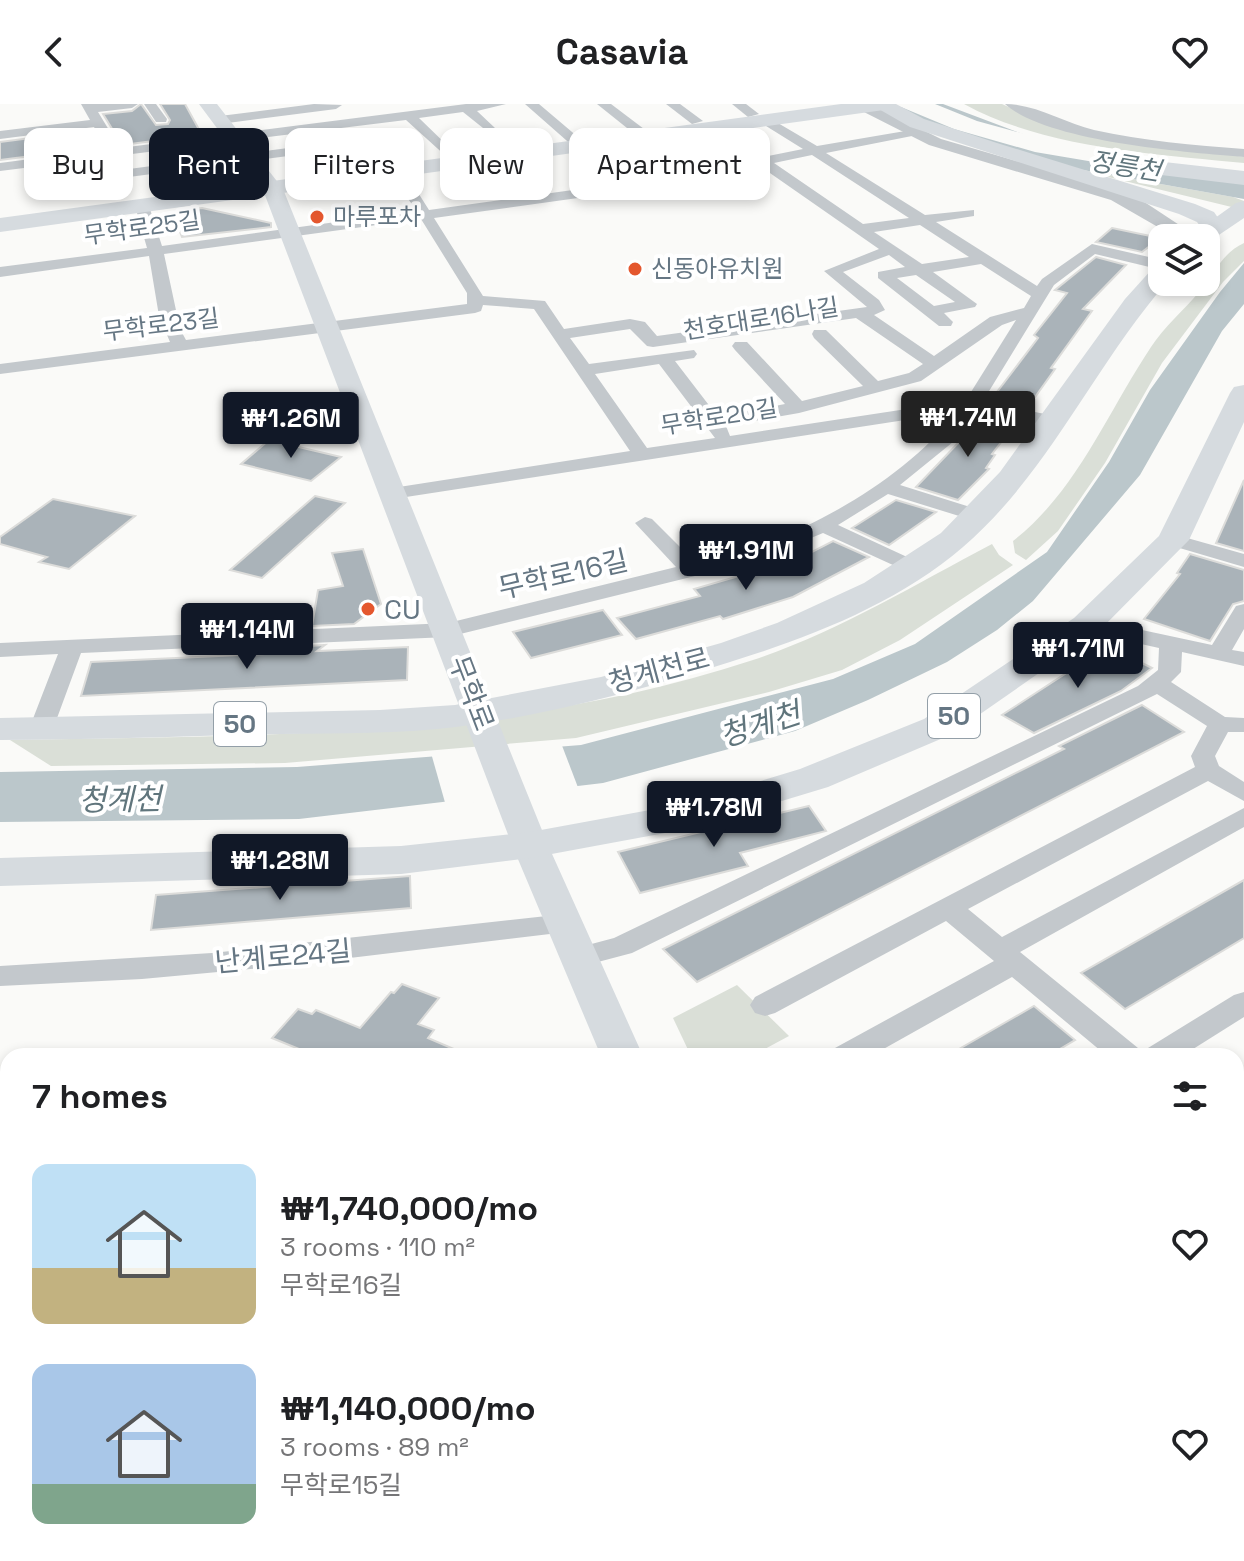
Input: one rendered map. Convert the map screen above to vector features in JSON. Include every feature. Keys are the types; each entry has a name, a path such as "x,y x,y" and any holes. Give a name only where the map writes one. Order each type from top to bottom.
{"highway":[{"path":"903,104 988,137 1028,147 1135,167 1244,178"},
{"path":"924,104 974,125 1049,146 1151,164 1244,169"},
{"path":"875,105 989,148 1168,202 1222,222"},
{"path":"1043,141 1244,169"}],"main road":[{"name":"무학로","path":"208,104 226,128"},
{"path":"677,128 752,113 829,104"},
{"path":"752,113 875,105"},
{"path":"424,168 569,143"},
{"path":"285,170 277,169 271,192 285,193"},
{"name":"무학로","path":"269,189 328,327 526,833 619,1048"},
{"path":"0,213 149,198"},
{"path":"0,225 172,200"},
{"name":"청계천로","path":"0,729 482,720 653,674 752,643 819,617 913,567 950,542 979,516 1018,471 1133,305 1148,288"},
{"name":"50","path":"0,872 401,860 526,833 692,815 814,778 937,727 1086,625 1173,540 1244,393"}],"street":[{"path":"102,128 89,107 132,104"},
{"path":"150,104 161,119"},
{"path":"269,133 411,111 500,104"},
{"path":"531,104 569,137"},
{"path":"603,104 634,128"},
{"path":"672,104 704,128"},
{"path":"1011,104 1034,116 1101,133 1171,147 1244,153"},
{"path":"220,120 336,105 376,146 271,192"},
{"path":"875,105 912,132 950,147 1117,196 1166,224"},
{"path":"466,108 488,128"},
{"path":"411,111 440,145"},
{"path":"713,423 799,408 915,377 996,321 1035,303 988,262 752,113"},
{"path":"0,135 99,123"},
{"path":"770,159 912,132"},
{"path":"0,167 24,168"},
{"path":"770,170 892,249 969,304 931,311"},
{"path":"133,179 271,192 426,215 569,195"},
{"name":"무학로25길","path":"0,272 155,250 271,192"},
{"path":"416,200 475,293 475,304"},
{"path":"142,206 155,250 166,309 176,343 183,347"},
{"path":"862,229 969,213"},
{"path":"561,334 630,324 639,326 653,342 877,310 873,303 832,271 892,249"},
{"name":"무학로16길","path":"0,650 448,630 761,552 823,526 886,487 946,438 972,404 1048,282 1092,249 1148,262"},
{"path":"947,324 884,275 1017,259"},
{"path":"328,327 475,304 539,304 642,455"},
{"path":"860,313 877,325"},
{"name":"천호대로16나길","path":"585,370 877,325 933,363"},
{"name":"무학로23길","path":"0,369 328,327"},
{"path":"820,334 876,389"},
{"path":"741,346 799,408"},
{"path":"663,358 728,442"},
{"name":"무학로20길","path":"393,493 972,404 1052,421"},
{"path":"886,487 979,516"},
{"name":"무학로16길","path":"645,523 692,571"},
{"path":"823,526 913,567"},
{"path":"1173,540 1244,561"},
{"path":"1218,654 1244,611"},
{"path":"1086,625 1244,659"},
{"path":"1171,644 1169,672 1156,683 1232,724 1203,756 1209,770 1244,793"},
{"path":"41,729 72,647"},
{"name":"난계로24길","path":"0,976 82,973 353,950 572,941 622,946 1156,683"},
{"path":"765,1005 1209,770"},
{"path":"859,1048 1244,816"},
{"path":"948,908 1117,1048"},
{"path":"1172,1048 1244,1003"}],"shaded area":[{"path":"964,104 1002,104 1035,119 1082,132 1244,157 1244,163 1137,152 1064,140 995,119"},
{"path":"1071,168 1233,197 1244,201 1244,210"},
{"path":"1244,243 1244,261 1220,286 1220,263"},
{"path":"1195,296 1212,296 1162,363 1105,463 1058,531 1026,560 1015,553 1013,541 1036,521 1073,475 1135,372 1168,326"},
{"path":"992,544 999,555 1013,565 900,640 842,670 769,692 576,738 285,763 51,766 10,740 292,734 478,719 570,706 662,686 784,649 875,607"},
{"path":"737,985 789,1036 767,1048 687,1048 673,1018"}],"water":[{"name":"정릉천","path":"876,104 943,104 1055,146 1133,160 1244,168 1244,199 1011,157"},
{"name":"청계천","path":"1244,263 1244,304 1222,331 1140,475 1033,601 997,630 947,662 868,700 795,731 603,783 299,819 0,822 0,772 297,767 581,745 833,679 915,644 1047,552 1109,462 1150,390"}],"pier":[{"path":"872,104 935,104 977,121 1047,140 1133,156 1244,167 1244,182 1171,175 1035,152 954,129 901,107"},
{"path":"561,743 579,790 446,806 431,753"}],"building":[{"path":"141,104 156,125 168,124 170,120 160,104 185,104 198,128 149,128 149,142 133,144 133,128 112,128 103,114 132,111"},
{"path":"24,139 24,157 0,160 0,142"},
{"path":"202,208 271,223 271,227 182,237 172,212"},
{"path":"1112,228 1148,236 1148,247 1142,252 1096,242"},
{"path":"1096,257 1126,265 1083,309 1092,311 1051,368 1055,369 1028,407 997,401 1003,394 997,392 1038,338 1034,335 1067,293 1055,290"},
{"path":"985,415 1017,422 992,454 995,455 986,468 989,469 958,500 916,487 961,440 964,441"},
{"path":"269,440 341,457 311,481 241,464"},
{"path":"1244,480 1244,551 1216,543"},
{"path":"315,496 345,503 262,578 230,570"},
{"path":"53,499 135,516 69,569 39,562 47,557 0,544 0,537"},
{"path":"896,500 936,512 889,545 852,528"},
{"path":"833,541 869,557 793,597 723,619 720,616 636,639 617,618 700,596 694,589 770,567 775,571"},
{"path":"363,549 381,604 354,624 312,626 318,590 343,586 332,553"},
{"path":"1190,554 1244,570 1244,601 1233,604 1210,641 1144,619 1180,574 1177,573"},
{"path":"603,610 622,635 531,658 513,632"},
{"path":"325,645 317,651 408,647 407,680 81,696 91,662 307,652 308,646"},
{"path":"1108,646 1152,668 1121,691 1034,733 1002,715"},
{"path":"1142,705 1184,732 697,982 663,949 1064,749 1059,746"},
{"path":"809,806 826,831 740,853 748,866 640,893 618,852"},
{"path":"410,876 411,908 151,930 156,895"},
{"path":"1244,880 1244,938 1125,1009 1081,973"},
{"path":"402,984 439,998 418,1024 434,1030 428,1038 451,1048 296,1048 272,1038 298,1009 312,1014 316,1010 360,1028 391,992 394,993"},
{"path":"1034,1006 1075,1040 1062,1048 961,1048"}],"place":[{"name":"마루포차","path":"317,217"},
{"name":"신동아유치원","path":"635,269"},
{"name":"CU","path":"368,609"}]}
